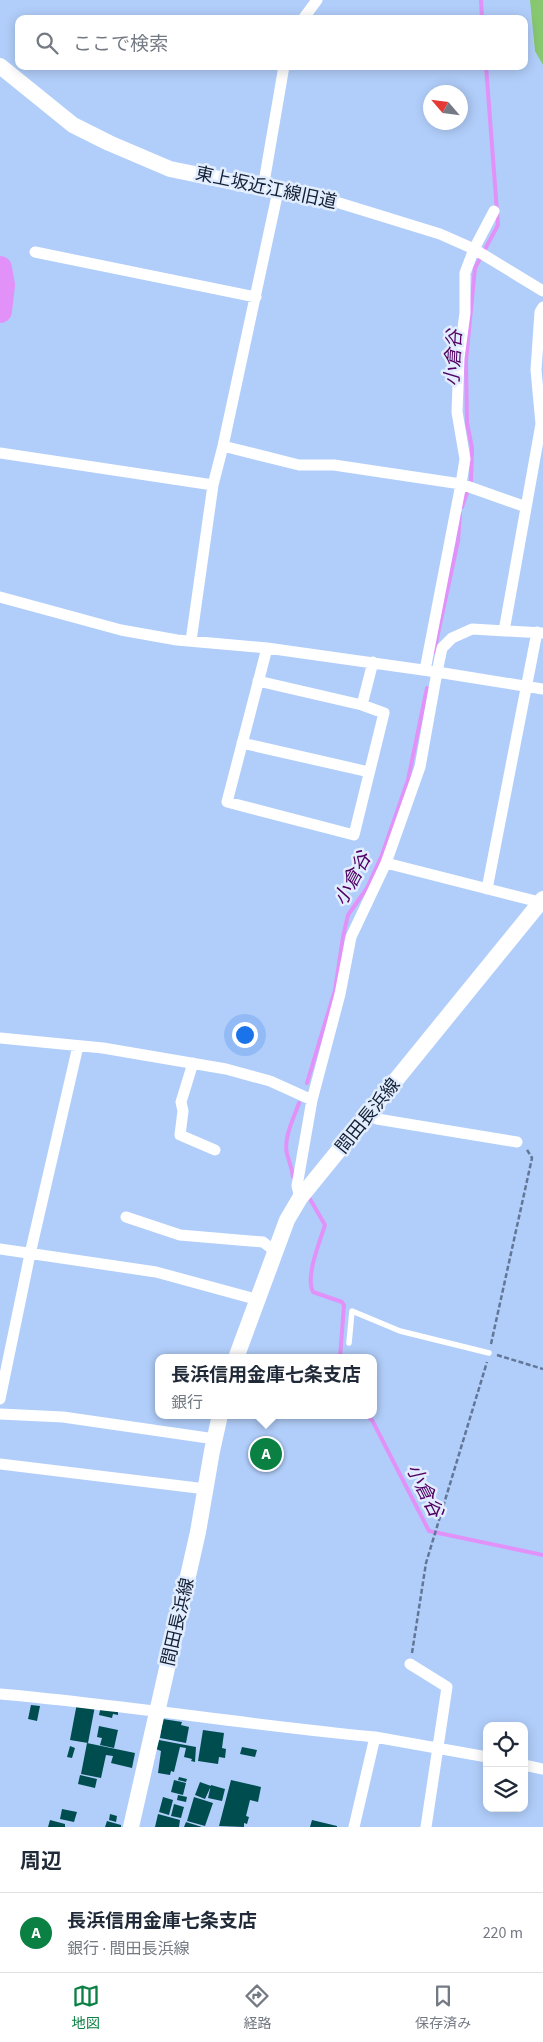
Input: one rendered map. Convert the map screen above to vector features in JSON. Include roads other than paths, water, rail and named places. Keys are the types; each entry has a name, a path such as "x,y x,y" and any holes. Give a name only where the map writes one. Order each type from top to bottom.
{"main road":[{"name":"東上坂近江線旧道","path":"0,66 73,125 109,144 170,169 270,190"},
{"name":"間田長浜線","path":"238,1354 288,1220 300,1198 542,901"},
{"name":"間田長浜線","path":"131,1827 198,1532 219,1419"}],"street":[{"path":"306,15 317,0"},
{"path":"191,641 213,485 256,296 284,70"},
{"name":"東上坂近江線旧道","path":"270,190 333,200 440,234 474,249 543,291"},
{"path":"425,670 462,484 464,459 457,412 459,358 465,313 465,273 474,249 494,211"},
{"path":"35,252 256,296"},
{"path":"504,631 526,507 539,460 541,424 536,370 540,312 543,307"},
{"path":"223,446 299,465 334,465 462,484 526,507"},
{"path":"0,453 213,485"},
{"path":"0,597 121,630 191,641 267,648 373,662 543,688"},
{"path":"300,1198 297,1186 312,1100 340,994 352,937 386,863 420,767 442,648 452,638 472,629 540,632 526,686 487,889"},
{"path":"258,681 362,705 384,713 354,835 227,802 258,681 267,648"},
{"path":"362,705 373,662"},
{"path":"242,743 369,772"},
{"path":"386,863 542,901"},
{"path":"0,1038 78,1046 226,1069 270,1081 312,1100"},
{"path":"0,1399 30,1254 78,1046"},
{"path":"194,1063 182,1102 183,1111 180,1135 215,1150"},
{"path":"369,1115 377,1119 517,1142"},
{"path":"126,1217 180,1235 263,1242 276,1252"},
{"path":"0,1249 156,1272 258,1300"},
{"path":"0,1414 63,1417 214,1439"},
{"path":"0,1464 206,1489"},
{"path":"410,1664 447,1687 426,1827"},
{"path":"0,1694 375,1737 483,1756"},
{"path":"354,1827 375,1737"},
{"path":"528,1766 543,1769"}],"lane":[{"path":"349,1343 352,1310 400,1331 489,1353"}],"waterway":[{"name":"小倉谷","path":"481,0 482,15"},
{"name":"小倉谷","path":"462,507 471,481 472,448 467,423 466,361 475,268 498,225 486,70"},
{"path":"0,268 3,285 0,311"},
{"name":"小倉谷","path":"434,652 458,541 460,514"},
{"name":"小倉谷","path":"307,1083 335,990 348,915 367,888 382,855 408,780 427,688"},
{"name":"小倉谷","path":"293,1177 286,1141 299,1103"},
{"name":"小倉谷","path":"310,1199 325,1225 314,1259 311,1285 313,1292 342,1302 344,1305 340,1354"},
{"name":"小倉谷","path":"371,1419 429,1531 543,1555"}],"place":[{"name":"長浜信用金庫七条支店","path":"266,1454"}]}
